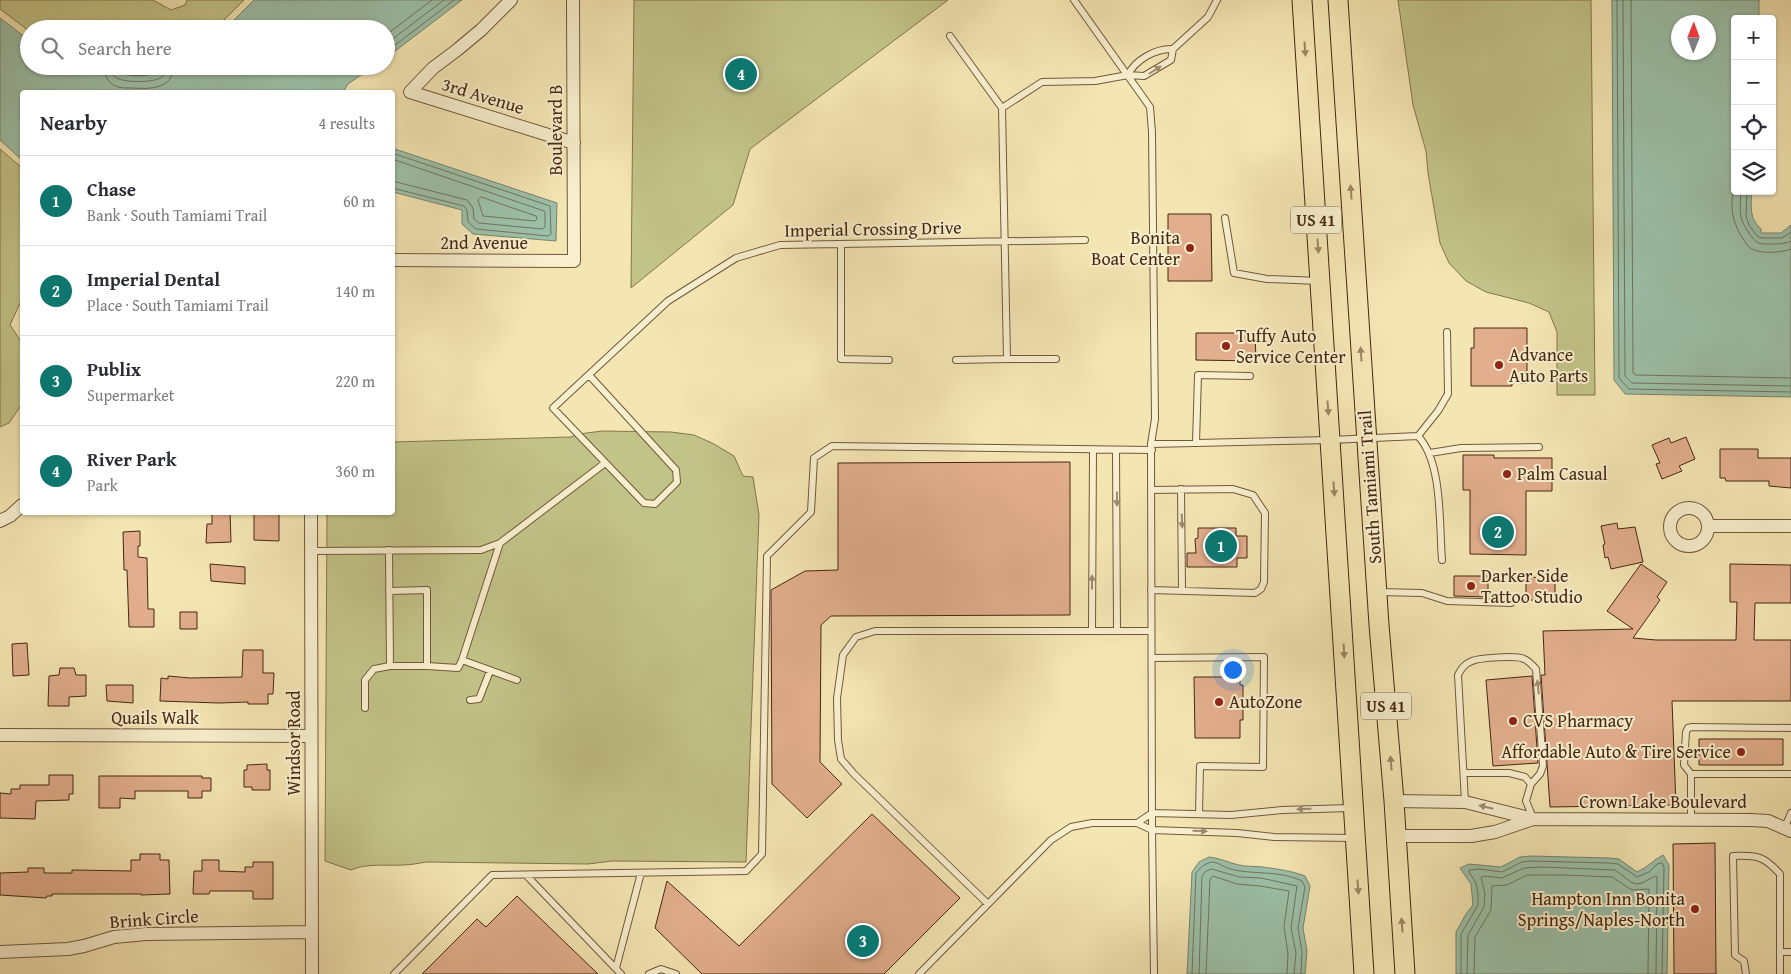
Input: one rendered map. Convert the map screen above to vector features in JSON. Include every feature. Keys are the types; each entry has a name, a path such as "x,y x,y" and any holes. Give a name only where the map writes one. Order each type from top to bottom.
{"main road":[{"name":"South Tamiami Trail","path":"1302,0 1364,974"},
{"name":"South Tamiami Trail","path":"1338,0 1377,592 1394,801 1405,974"}],"street":[{"name":"3rd Avenue","path":"511,0 481,30 433,68 410,92 574,143"},
{"name":"Boulevard B","path":"573,0 574,261"},
{"name":"2nd Avenue","path":"395,260 574,261"},
{"path":"0,521 10,516 20,507"},
{"name":"Windsor Road","path":"311,515 312,974"},
{"path":"1708,526 1791,526"},
{"name":"Quails Walk","path":"0,735 311,736"},
{"name":"Crown Lake Boulevard","path":"1394,801 1465,802 1533,819 1751,820 1768,821 1788,829"},
{"name":"Crown Lake Boulevard","path":"1396,836 1471,836 1495,832 1533,819"},
{"name":"Brink Circle","path":"0,952 68,949 114,937 146,934 312,932"}],"lane":[{"path":"1074,0 1150,107 1152,132 1155,419 1152,447 1151,590 1154,974"},
{"path":"1002,108 1042,82 1095,81 1128,75 1144,76 1171,60 1173,49 1208,17 1217,0"},
{"path":"950,36 1002,108 1007,360"},
{"path":"1128,75 1132,65 1154,52 1162,48 1173,49"},
{"path":"1225,218 1234,273 1267,279 1320,281"},
{"name":"Imperial Crossing Drive","path":"605,463 553,408 668,301 736,258 780,245 1085,240"},
{"path":"841,244 841,359 889,360"},
{"path":"394,974 492,875 746,871 762,854 768,556 811,512 814,458 832,446 1116,450 1196,443 1418,436 1438,411 1448,394 1447,332"},
{"path":"956,360 1056,359"},
{"path":"1196,443 1198,374 1250,376"},
{"path":"311,551 481,550 500,543 605,463 644,503 655,504 677,482 676,470 589,375"},
{"path":"1418,436 1430,453 1437,490 1442,560"},
{"path":"1430,453 1460,448 1539,447"},
{"path":"1092,631 1093,450"},
{"path":"1116,450 1117,630"},
{"path":"1181,489 1182,591"},
{"path":"1151,590 1255,593 1261,589 1264,582 1265,513 1253,495 1234,489 1152,490"},
{"path":"365,708 365,680 374,670 390,666 458,668 500,543"},
{"path":"389,550 390,666"},
{"path":"389,591 427,590 427,666"},
{"path":"1377,592 1422,593 1447,601 1511,602"},
{"path":"988,904 854,774 841,759 838,740 838,698 844,655 856,637 874,631 1151,631"},
{"path":"1152,658 1264,657 1263,767 1200,766 1199,814"},
{"path":"1465,802 1458,675 1462,667 1472,661 1522,657 1536,669 1543,766 1540,774 1531,784 1526,801 1533,819"},
{"path":"462,660 518,680"},
{"path":"470,700 479,699 490,670"},
{"path":"1691,820 1691,774 1684,765 1686,732 1688,728 1791,728"},
{"path":"1464,773 1509,773 1525,777 1531,784"},
{"path":"1691,774 1791,774"},
{"path":"1137,823 1152,813 1231,815 1282,810 1353,808"},
{"path":"1788,829 1791,813"},
{"path":"919,974 1050,840 1071,828 1092,823 1137,823 1152,830 1227,832 1274,837 1355,838"},
{"path":"1746,974 1744,961 1735,955 1733,856 1752,855 1770,862 1780,874 1780,974"},
{"path":"616,968 641,873"},
{"path":"526,875 621,974"},
{"path":"1780,952 1791,952"},
{"path":"649,974 661,969 676,974"}],"green space":[{"path":"0,0 153,0 171,10 185,5 187,0 244,0 224,20 20,20 20,24 0,9"},
{"path":"634,0 948,0 750,149 733,205 631,288"},
{"path":"1398,0 1591,0 1595,395 1557,395 1557,332 1549,312 1529,303 1486,292 1466,281 1449,263 1440,243 1426,151 1413,105"},
{"path":"0,149 20,166 20,303 10,325 20,340 20,407 9,423 0,427"},
{"path":"602,431 671,432 694,435 734,456 743,476 753,477 759,515 746,862 612,861 588,864 427,862 406,865 370,866 351,870 325,861 327,515 395,515 395,442 571,437"}],"water":[{"path":"254,0 462,0 395,51 395,20 234,20"},
{"path":"1612,0 1759,0 1759,15 1731,15 1731,195 1752,195 1754,221 1761,229 1761,233 1781,233 1791,225 1791,397 1625,394 1614,380"},
{"path":"0,18 20,33 20,75 361,75 348,84 344,90 20,90 20,158 0,140"},
{"path":"395,149 557,203 556,241 473,234 462,224 462,210 395,193"},
{"path":"1663,855 1669,865 1667,974 1456,974 1456,932 1473,905 1471,884 1460,868 1469,864 1501,867 1520,857 1531,856 1619,859 1637,872"},
{"path":"1209,857 1242,866 1279,869 1305,876 1310,886 1303,928 1307,951 1305,974 1187,974 1192,872 1199,862"}],"building":[{"name":"Bonita Boat Center","path":"1168,214 1211,214 1212,281 1168,281"},
{"name":"Advance Auto Parts","path":"1474,328 1527,328 1527,383 1512,383 1512,386 1471,386 1471,348 1474,348"},
{"name":"Tuffy Auto Service Center","path":"1196,333 1255,333 1256,361 1196,360"},
{"path":"1686,437 1695,459 1679,466 1682,471 1662,479 1656,464 1660,463 1652,445 1669,438 1671,443"},
{"path":"1720,449 1758,449 1758,458 1791,458 1791,488 1769,486 1769,481 1726,481 1725,478 1720,478"},
{"path":"1463,455 1494,455 1494,458 1552,458 1552,491 1526,491 1526,555 1470,554 1470,490 1463,490"},
{"path":"1070,462 1070,615 831,616 821,625 820,762 842,784 807,818 772,784 771,590 805,571 838,570 838,463"},
{"path":"212,515 230,515 231,542 206,543 207,524 212,524"},
{"path":"254,515 279,515 279,541 254,540"},
{"path":"1617,523 1618,529 1635,527 1643,562 1611,569 1608,557 1605,558 1603,545 1605,544 1601,526"},
{"path":"1198,528 1236,528 1236,536 1247,536 1247,558 1237,558 1237,567 1187,567 1187,553 1196,553 1195,539 1198,538"},
{"path":"140,531 138,557 147,558 148,609 154,609 154,627 129,627 127,570 124,570 123,532"},
{"path":"210,564 245,567 245,584 211,581"},
{"path":"1641,564 1667,582 1657,597 1660,600 1633,638 1656,640 1736,640 1737,602 1730,602 1730,564 1791,565 1791,603 1755,603 1754,640 1791,640 1791,701 1672,701 1676,805 1550,807 1541,675 1545,675 1543,631 1633,629 1607,611"},
{"name":"Darker Side Tattoo Studio","path":"1454,576 1488,576 1488,597 1454,596"},
{"path":"1526,577 1555,578 1555,600 1526,600"},
{"path":"180,612 197,612 197,629 180,629"},
{"path":"27,643 29,675 13,676 12,644"},
{"path":"243,650 263,650 263,673 274,673 273,694 268,694 268,704 160,701 161,678 168,679 168,676 190,678 242,677"},
{"path":"60,668 74,668 76,675 86,675 86,696 69,697 69,706 48,706 49,676 59,675"},
{"name":"CVS Pharmacy","path":"1532,676 1538,763 1493,766 1486,680"},
{"name":"AutoZone","path":"1194,677 1240,677 1240,685 1243,685 1243,720 1240,720 1240,738 1195,738"},
{"path":"106,685 133,685 133,703 107,701"},
{"name":"Affordable Auto & Tire Service","path":"1699,739 1783,739 1783,765 1699,765"},
{"path":"267,764 267,770 270,770 270,790 252,790 252,787 244,787 244,770 247,770 247,765"},
{"path":"49,775 73,775 73,794 69,794 69,800 36,801 35,819 0,818 0,793 11,794 11,789 20,789 20,785 49,785"},
{"path":"99,776 202,776 202,778 211,778 211,791 202,791 202,798 188,798 188,791 135,791 135,799 120,798 120,808 99,808"},
{"path":"872,814 960,898 884,974 702,974 655,928 667,881 739,946"},
{"name":"Hampton Inn Bonita Springs/Naples-North","path":"1715,843 1716,974 1674,974 1673,844"},
{"path":"140,854 160,854 160,860 169,860 170,894 52,894 52,896 47,896 46,898 0,895 0,873 28,872 28,868 44,868 44,873 72,873 72,870 131,871 131,860 140,860"},
{"path":"202,860 219,860 219,871 245,872 245,867 253,867 253,862 273,862 273,899 253,899 253,891 210,891 209,894 193,894 194,871 202,871"},
{"path":"517,896 598,974 422,974 477,919 486,927"}],"place":[{"name":"River Park","path":"741,74"},
{"name":"Bonita Boat Center","path":"1190,248"},
{"name":"Tuffy Auto Service Center","path":"1226,346"},
{"name":"Advance Auto Parts","path":"1499,365"},
{"name":"Palm Casual","path":"1507,474"},
{"name":"Imperial Dental","path":"1498,532"},
{"name":"Chase","path":"1221,546"},
{"name":"Darker Side Tattoo Studio","path":"1471,586"},
{"name":"AutoZone","path":"1219,702"},
{"name":"CVS Pharmacy","path":"1513,721"},
{"name":"Affordable Auto & Tire Service","path":"1741,752"},
{"name":"Hampton Inn Bonita Springs/Naples-North","path":"1695,909"},
{"name":"Publix","path":"863,941"}]}
